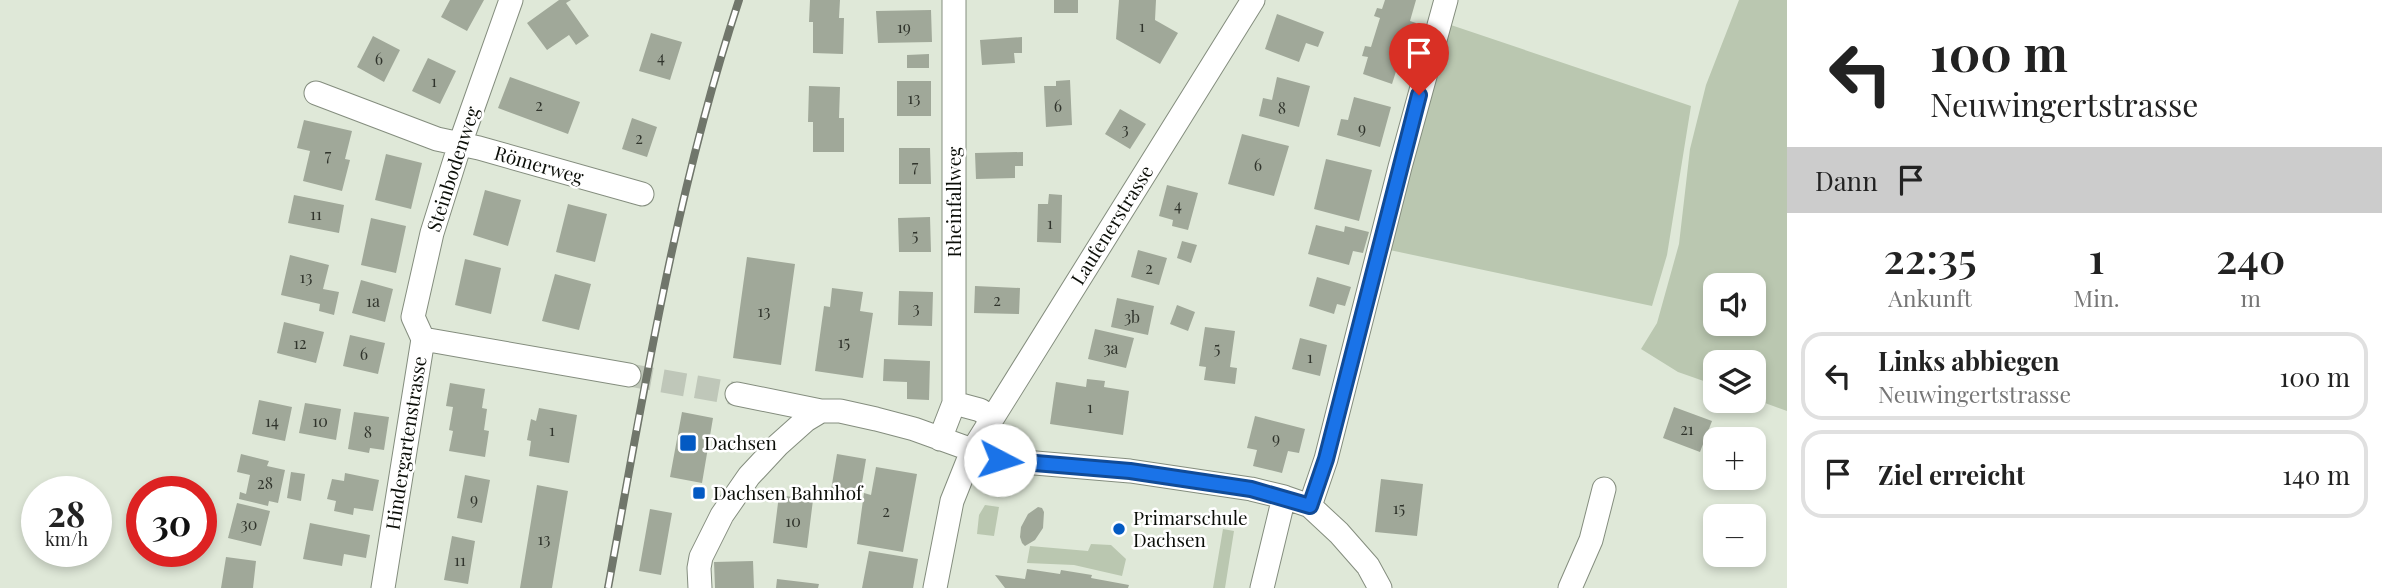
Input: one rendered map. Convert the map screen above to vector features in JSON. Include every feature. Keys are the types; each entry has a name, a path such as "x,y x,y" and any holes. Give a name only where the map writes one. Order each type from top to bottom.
{"street":[{"name":"Steinbodenweg","path":"423,339 413,317 432,233 511,0"},
{"name":"Rheinfallweg","path":"940,439 954,403 954,0"},
{"name":"Laufenerstrasse","path":"935,588 952,501 972,451 1253,0"},
{"path":"1310,506 1326,459 1400,167 1446,0"},
{"name":"Römerweg","path":"316,93 437,139 642,194"},
{"name":"Hindergartenstrasse","path":"383,588 423,339 629,375"},
{"path":"737,394 876,419 1000,460 1130,471 1284,496 1310,506 1339,533 1368,566 1380,588"},
{"path":"954,403 980,410 992,418"},
{"path":"700,588 701,557 722,514 749,476 778,445 806,420 821,411"},
{"path":"1570,588 1591,540 1604,489"},
{"path":"1262,588 1284,496"}],"green space":[{"path":"1739,0 1787,0 1787,411 1766,403 1766,350 1703,350 1703,381 1678,372 1641,349 1657,323 1679,244 1690,149 1706,85"},
{"path":"1445,23 1691,106 1667,255 1652,306 1385,249"},
{"path":"985,505 999,507 994,536 977,534 979,515"},
{"path":"1223,529 1234,531 1225,588 1213,588"},
{"path":"1091,544 1111,545 1126,559 1122,576 1074,565 1027,563 1030,546 1088,551"}],"building":[{"path":"450,0 484,0 467,31 441,17"},
{"path":"559,0 571,0 566,3 589,36 576,45 569,35 547,50 527,23"},
{"path":"810,0 840,0 839,18 844,18 843,54 813,53 813,22 809,22"},
{"path":"1054,0 1078,0 1078,13 1054,13"},
{"path":"1119,0 1156,0 1155,20 1178,33 1160,64 1116,39"},
{"path":"1385,0 1416,0 1410,21 1416,23 1412,35 1407,34 1402,49 1410,51 1406,64 1399,62 1392,84 1363,74 1368,57 1362,56 1365,46 1371,47 1380,18 1374,16 1377,8 1382,9"},
{"path":"931,10 932,42 878,43 876,11"},
{"path":"1277,14 1324,32 1318,47 1306,43 1299,62 1265,49"},
{"path":"651,33 682,42 670,80 639,71"},
{"path":"373,36 400,50 384,82 357,67"},
{"path":"1022,37 1022,53 1014,53 1015,63 982,65 980,40"},
{"path":"929,54 929,68 907,68 907,55"},
{"path":"428,58 456,71 440,104 412,91"},
{"path":"510,77 580,102 568,134 498,108"},
{"path":"1277,77 1310,86 1299,127 1259,116 1263,98 1272,100"},
{"path":"1070,80 1072,125 1046,127 1044,86 1056,86 1056,81"},
{"path":"897,81 931,81 931,116 897,116"},
{"path":"809,86 840,87 839,118 844,118 844,152 813,152 813,122 808,122"},
{"path":"1354,97 1391,107 1380,147 1337,135 1341,119 1348,120"},
{"path":"1120,109 1146,124 1130,149 1105,134"},
{"path":"632,118 657,127 647,157 622,149"},
{"path":"304,120 352,131 345,159 350,160 342,191 303,181 310,151 297,148"},
{"path":"1242,134 1289,146 1274,196 1228,184"},
{"path":"899,148 930,148 931,184 899,184"},
{"path":"1023,152 1023,166 1015,166 1015,178 976,179 975,153"},
{"path":"386,154 422,163 411,209 375,200"},
{"path":"1326,159 1372,170 1359,221 1314,209"},
{"path":"1167,185 1198,193 1188,230 1172,226 1173,220 1159,216"},
{"path":"485,190 521,200 508,246 473,235"},
{"path":"1049,194 1062,195 1061,243 1037,242 1038,204 1048,204"},
{"path":"294,195 344,205 339,233 288,223"},
{"path":"568,204 607,214 595,262 556,252"},
{"path":"930,217 931,252 899,252 898,218"},
{"path":"371,218 406,226 396,273 361,265"},
{"path":"1316,225 1344,232 1345,226 1369,232 1363,253 1353,251 1349,265 1308,254"},
{"path":"1182,241 1197,245 1191,263 1177,258"},
{"path":"1138,250 1167,258 1159,285 1131,277"},
{"path":"290,255 329,265 323,289 339,292 334,315 319,311 320,304 281,295"},
{"path":"747,257 795,264 781,365 733,358"},
{"path":"465,259 501,268 491,314 455,305"},
{"path":"555,274 591,284 579,330 542,321"},
{"path":"1317,277 1351,287 1345,306 1337,304 1334,314 1309,306"},
{"path":"361,280 393,289 385,322 352,313"},
{"path":"975,286 1020,288 1019,314 974,313"},
{"path":"832,288 863,292 860,311 873,313 863,378 815,371 824,306 830,307"},
{"path":"899,291 933,292 932,326 898,325"},
{"path":"1117,298 1154,306 1148,335 1111,327"},
{"path":"1177,305 1195,312 1188,331 1170,324"},
{"path":"284,322 324,332 316,363 277,353"},
{"path":"1205,327 1235,331 1230,367 1237,368 1235,384 1204,380 1206,367 1199,366"},
{"path":"1095,329 1134,338 1126,368 1088,359"},
{"path":"350,335 385,343 378,374 343,366"},
{"path":"1300,338 1327,345 1320,376 1292,369"},
{"path":"884,359 930,361 929,400 907,399 907,382 883,381"},
{"path":"1087,379 1105,381 1104,387 1129,391 1123,435 1050,424 1056,382 1086,387"},
{"path":"450,383 485,389 482,408 487,409 484,430 489,431 485,457 449,451 453,431 449,430 453,407 446,406"},
{"path":"259,400 292,407 285,441 252,434"},
{"path":"305,403 341,409 336,440 299,433"},
{"path":"1674,407 1712,421 1710,427 1703,427 1700,452 1663,438"},
{"path":"539,408 577,415 569,463 529,456 531,441 527,440 531,419 536,421"},
{"path":"354,412 389,417 384,450 370,448 369,453 348,449"},
{"path":"682,412 713,418 702,483 670,477"},
{"path":"1255,416 1305,429 1299,453 1288,451 1282,473 1253,466 1257,450 1247,448"},
{"path":"241,454 269,461 267,466 285,470 278,503 269,501 268,506 239,499 240,492 246,494 250,475 237,472"},
{"path":"837,454 866,459 860,495 831,490"},
{"path":"876,467 917,474 903,552 857,544 864,493 871,495"},
{"path":"291,472 305,474 301,501 287,498"},
{"path":"345,473 379,480 373,511 354,508 353,515 334,511 336,501 327,499 332,479 344,481"},
{"path":"465,475 490,480 482,523 457,518"},
{"path":"1381,479 1423,484 1417,536 1375,532"},
{"path":"537,485 568,491 552,588 520,588"},
{"path":"779,495 813,500 807,548 773,543"},
{"path":"237,503 270,511 261,546 228,538"},
{"path":"1038,507 1044,512 1043,528 1035,540 1025,546 1020,537 1021,527 1028,514"},
{"path":"650,509 672,513 661,575 639,571"},
{"path":"310,523 370,535 366,558 344,554 342,566 303,559"},
{"path":"452,536 475,541 468,584 444,580"},
{"path":"869,551 918,559 913,588 862,588"},
{"path":"226,557 256,561 253,588 221,588"},
{"path":"753,561 754,588 715,588 714,562"},
{"path":"1027,569 1060,574 1061,570 1129,585 1128,588 1005,588 995,575 1025,579"},
{"path":"777,579 819,584 818,588 776,588"}],"tunnel":[{"path":"629,375 737,394"}],"railway":[{"path":"608,588 679,218 717,72 739,0"}],"place":[{"name":"Dachsen","path":"688,443"},
{"name":"Dachsen Bahnhof","path":"699,493"},
{"name":"Primarschule Dachsen","path":"1119,529"}],"route":[{"path":"1000,460 1130,471 1251,489 1284,496 1310,506 1326,459 1419,95"}]}
